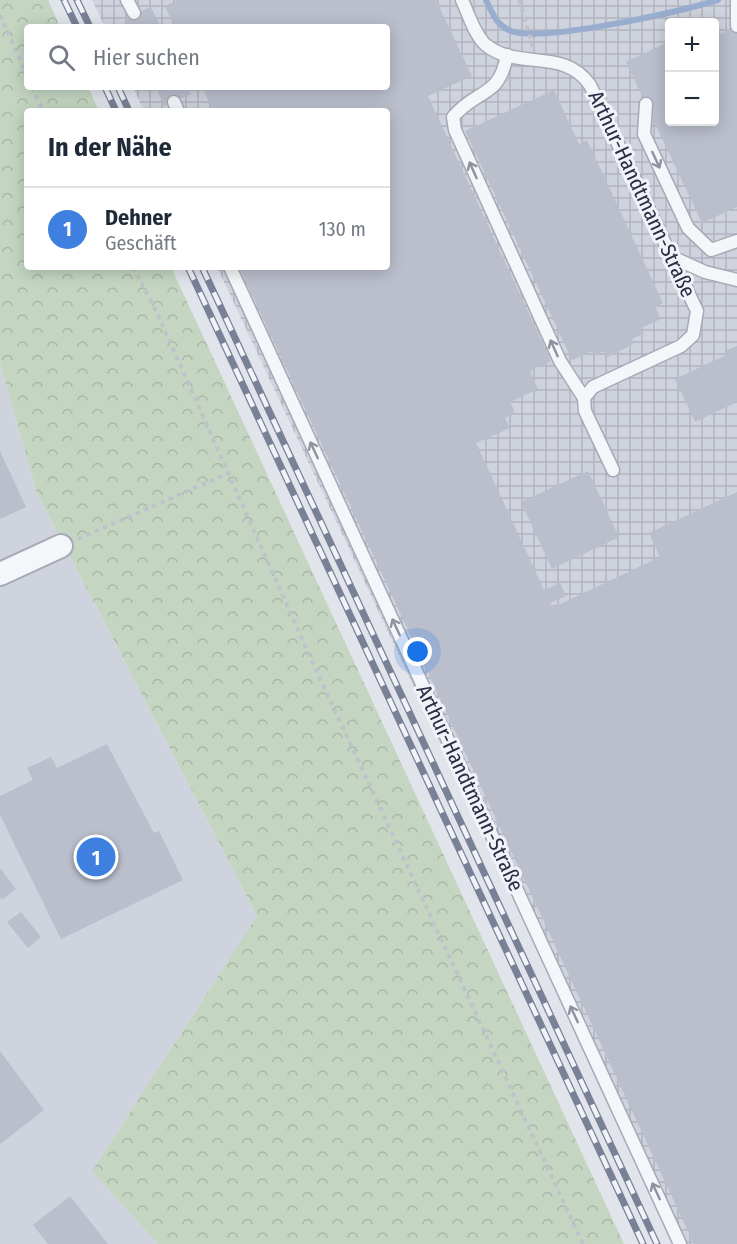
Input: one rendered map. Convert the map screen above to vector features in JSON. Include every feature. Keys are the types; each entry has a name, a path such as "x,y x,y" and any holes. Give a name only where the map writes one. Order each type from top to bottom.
{"street":[{"path":"0,574 61,546"}],"lane":[{"path":"127,0 134,14"},
{"name":"Arthur-Handtmann-Straße","path":"462,0 485,44 507,55 563,64 581,71 590,85 696,311 693,335 681,346 593,387 584,398"},
{"path":"737,0 737,26"},
{"path":"507,55 504,74 494,88 463,105 453,117 455,130 560,361 584,398 585,411 613,470"},
{"path":"646,104 644,134 688,228 711,250 737,241"},
{"path":"672,257 705,272 737,280"},
{"name":"Arthur-Handtmann-Straße","path":"231,270 680,1244"}],"path":[{"path":"519,0 533,41"},
{"path":"0,15 24,68"},
{"path":"33,90 42,108"},
{"path":"135,270 157,313 315,668 583,1244"},
{"path":"61,546 229,473"}],"shaded area":[{"path":"92,0 737,0 737,1244 675,1244 218,270 390,270 390,108 143,108 134,90 390,90 390,24 104,24"},
{"path":"0,363 37,493 257,916 92,1171 158,1244 0,1244"}],"green space":[{"path":"0,0 48,0 59,24 24,24 24,90 89,90 98,108 24,108 24,270 172,270 624,1244 158,1244 92,1171 257,916 37,493 0,363"}],"building":[{"path":"178,0 436,0 472,76 428,96 551,361 530,371 538,389 510,402 515,413 505,418 510,428 476,443 544,590 560,583 566,596 550,603 552,608 660,557 649,533 737,492 737,1244 694,1244 240,270 390,270 390,108 212,108 203,90 390,90 390,24 173,24 165,6"},
{"path":"151,7 160,24 127,24 124,18"},
{"path":"737,26 737,207 702,223 626,62 665,43 665,126 719,126 719,30 721,34"},
{"path":"157,90 189,90 191,94 164,106"},
{"path":"554,90 579,144 587,140 663,303 655,307 661,319 639,329 642,334 632,339 634,344 607,357 604,351 594,355 593,351 572,360 465,131"},
{"path":"737,346 737,402 695,422 675,379 728,354 726,351"},
{"path":"0,451 26,507 0,519"},
{"path":"588,471 619,537 552,569 521,502"},
{"path":"107,744 154,833 159,831 183,880 61,939 0,815 0,796 33,780 27,768 51,757 57,768"},
{"path":"0,868 16,889 2,900 0,897"},
{"path":"21,912 41,937 28,948 7,922"},
{"path":"0,1051 44,1110 0,1144"},
{"path":"70,1196 108,1244 48,1244 33,1225"}],"waterway":[{"path":"486,0 502,26 511,31 528,34 552,33 613,24 718,0"}],"railway":[{"path":"64,0 76,24"},
{"path":"77,0 89,24"},
{"path":"106,90 115,108"},
{"path":"119,90 128,108"},
{"path":"189,270 643,1244"},
{"path":"203,270 657,1244"}],"place":[{"name":"Dehner","path":"96,857"}]}
